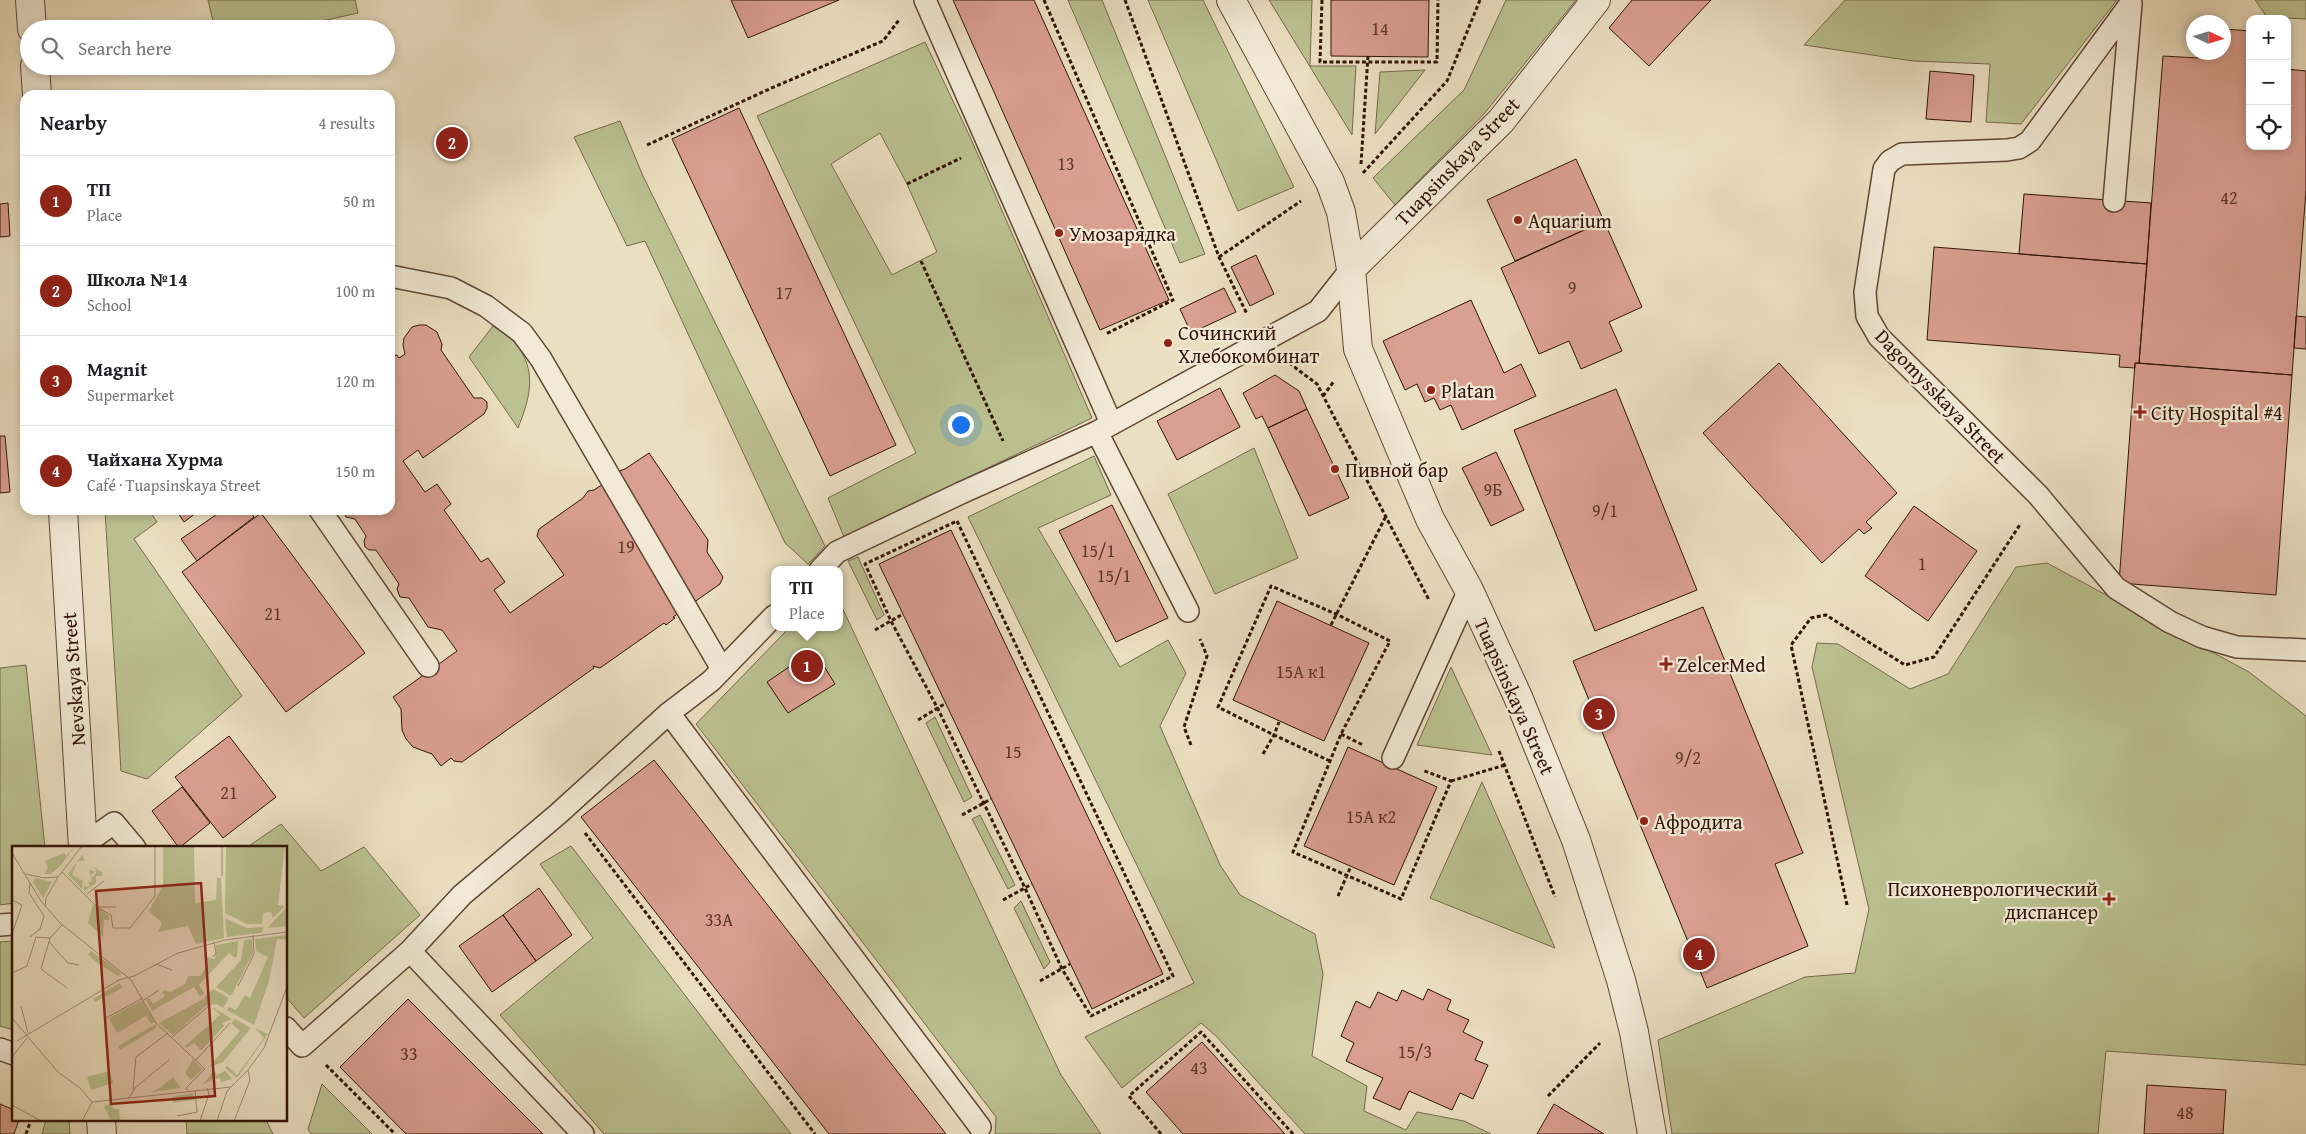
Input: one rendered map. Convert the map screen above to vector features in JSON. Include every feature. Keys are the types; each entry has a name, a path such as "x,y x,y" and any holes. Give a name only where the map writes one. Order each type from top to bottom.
{"street":[{"path":"30,0 31,20"},
{"name":"Tuapsinskaya Street","path":"1231,0 1330,182 1341,212 1351,269 1358,349 1430,519 1468,590 1518,697 1576,840 1621,980 1634,1032 1652,1134"},
{"name":"Tuapsinskaya Street","path":"1351,269 1501,121 1596,0"},
{"path":"36,75 37,90"},
{"name":"Nevskaya Street","path":"62,515 83,846"}],"lane":[{"path":"925,0 988,144 1104,428 1188,611"},
{"path":"2114,201 2133,2"},
{"name":"Dagomysskaya Street","path":"2133,2 2030,141 2019,148 2007,150 1902,154 1890,160 1884,169 1864,292 1868,316 1879,337 2038,495 2116,588 2170,622 2202,637 2237,647 2306,650"},
{"path":"824,566 837,552 1104,428 1318,312 1351,269"},
{"path":"395,277 451,288 486,306 522,333 540,359 722,669"},
{"path":"323,515 428,666"},
{"path":"1393,758 1468,590"},
{"path":"288,1030 302,1046 410,950 462,895 558,814 669,713 722,669 771,619"},
{"path":"669,713 980,1127"},
{"path":"84,846 114,823 133,846"},
{"path":"410,950 583,1134"},
{"path":"0,1049 12,1053"}],"path":[{"path":"1044,0 1173,300 1102,336"},
{"path":"1125,0 1219,257 1261,342 1317,384 1448,638"},
{"path":"1322,0 1320,62 1369,63 1437,62 1438,0"},
{"path":"1368,56 1361,175 1446,82 1480,0"},
{"path":"647,145 776,86 883,41 904,14"},
{"path":"907,184 988,144"},
{"path":"921,261 1016,469"},
{"path":"1847,905 1791,645 1811,618 1826,615 1905,665 1934,656 2038,495"},
{"path":"1331,626 1386,516"},
{"path":"957,521 1173,976 1091,1016 1062,969 938,708 891,621 865,564 957,521"},
{"path":"1330,760 1274,736 1218,706 1271,586 1336,614 1390,641 1341,734 1293,852 1401,899 1451,782"},
{"path":"875,630 903,614"},
{"path":"1191,744 1184,727 1207,656"},
{"path":"918,720 946,703"},
{"path":"1262,754 1274,736 1279,722"},
{"path":"1341,734 1451,782 1505,764"},
{"path":"1498,748 1557,902"},
{"path":"962,815 991,799"},
{"path":"584,832 815,1134"},
{"path":"1338,896 1351,866"},
{"path":"1003,900 1032,884"},
{"path":"1040,981 1070,964"},
{"path":"1162,1134 1129,1096 1201,1032 1293,1134"},
{"path":"1548,1096 1604,1039"},
{"path":"333,1058 326,1064 394,1134"},
{"path":"26,1134 30,1122"}],"green space":[{"path":"208,0 355,0 358,13 326,20 213,20"},
{"path":"1068,0 1102,0 1205,254 1180,263"},
{"path":"1148,0 1203,0 1294,187 1238,211"},
{"path":"1269,0 1312,0 1310,66 1356,66 1352,135"},
{"path":"1506,0 1576,0 1484,114 1395,205 1373,178 1464,90"},
{"path":"1845,0 2117,0 2021,124 1986,122 1990,64 1913,61 1804,45"},
{"path":"2255,0 2306,0 2306,19 2291,18 2291,15 2266,15"},
{"path":"925,42 971,139 1092,418 844,537 828,498 916,453 757,116","holes":["880,133 907,184 937,252 892,275 831,164"]},
{"path":"1425,70 1375,134 1380,72"},
{"path":"620,121 643,176 825,546 808,564 785,543 645,241 627,246 574,137"},
{"path":"493,326 515,343 527,363 530,384 526,406 518,428 469,357"},
{"path":"1254,448 1298,558 1215,594 1168,494"},
{"path":"1094,456 1111,495 1038,528 1120,667 1168,640 1186,673 1160,726 1220,865 1240,895 1315,934 1323,974 1312,1056 1367,1086 1364,1111 1406,1130 1417,1112 1464,1121 1491,1134 1305,1134 1216,1036 1201,1023 1122,1088 1085,1037 1194,983 968,517"},
{"path":"105,515 152,515 157,522 134,539 242,696 147,779 121,771"},
{"path":"858,557 884,615 877,620 848,561"},
{"name":"Психоневрологический диспансер","path":"2047,563 2249,672 2306,716 2306,1065 2106,1051 2098,1134 1672,1134 1658,1040 1805,977 1855,973 1869,909 1812,667 1817,643 1838,644 1910,689 1948,674 2016,567"},
{"path":"843,609 1061,1075 1101,1134 995,1134 996,1117 696,724 786,631 843,631"},
{"path":"26,665 45,846 12,846 12,903 0,905 0,668"},
{"path":"1451,667 1492,755 1417,745"},
{"path":"935,717 972,797 964,802 926,723"},
{"path":"1482,782 1555,948 1430,898"},
{"path":"980,815 1015,885 1008,889 972,819"},
{"path":"281,824 321,871 364,847 420,915 304,1018 288,999 288,846 249,846"},
{"path":"571,846 791,1134 604,1134 500,1015 593,938 540,864"},
{"path":"1021,901 1050,962 1044,969 1014,908"},
{"path":"12,941 12,1029 0,1026 0,942"},
{"path":"322,1084 372,1134 311,1134 308,1129"},
{"path":"45,1122 69,1122 70,1134 42,1134"},
{"path":"186,1122 267,1122 273,1134 187,1134"}],"building":[{"path":"731,0 839,0 748,38"},
{"path":"953,0 1034,0 1169,300 1100,330"},
{"path":"1331,0 1429,0 1428,57 1331,56"},
{"path":"1632,0 1711,0 1649,66 1609,28"},
{"path":"2231,30 2246,31 2246,150 2291,150 2291,69 2306,71 2306,190 2292,375 2139,363 2163,56 2186,57 2186,60 2231,60"},
{"path":"1930,71 1974,75 1971,122 1926,119"},
{"path":"739,108 896,445 830,476 672,139"},
{"path":"1576,159 1604,221 1515,261 1487,200"},
{"path":"2024,194 2151,203 2147,264 2019,254"},
{"path":"8,203 10,236 0,237 0,204"},
{"path":"1604,221 1642,307 1609,322 1622,351 1581,369 1569,341 1539,354 1501,268"},
{"path":"1934,247 2147,264 2139,363 2135,363 2135,368 2119,367 2120,355 1927,340"},
{"path":"1256,255 1274,294 1250,306 1231,267"},
{"path":"1224,288 1236,312 1191,333 1180,309"},
{"path":"1471,300 1504,373 1521,364 1536,396 1462,430 1451,405 1440,410 1434,398 1425,402 1417,384 1405,390 1383,341"},
{"path":"2296,316 2306,317 2306,349 2294,348"},
{"path":"426,325 437,332 442,344 441,350 474,398 482,398 487,402 487,408 484,414 423,458 418,450 403,461 425,492 437,484 451,504 444,510 481,562 488,558 505,582 494,590 510,613 564,575 537,536 539,529 583,498 588,491 594,490 614,477 616,472 625,469 649,453 708,540 707,552 723,577 720,584 673,617 675,618 666,625 664,623 600,668 593,666 594,668 462,762 454,761 451,758 441,766 432,754 413,747 406,739 402,730 401,709 393,697 457,651 442,630 428,627 409,598 400,597 397,589 399,584 376,550 369,550 365,547 364,541 366,536 355,519 346,517 345,515 395,515 395,355 399,358 405,354 404,338 412,327"},
{"path":"1779,363 1897,493 1866,522 1872,528 1864,534 1859,529 1822,563 1703,433"},
{"path":"2135,363 2292,375 2276,595 2119,583"},
{"path":"1275,375 1299,391 1307,409 1268,428 1262,416 1256,419 1243,393"},
{"path":"1220,388 1240,427 1177,460 1157,421"},
{"path":"1616,389 1697,590 1595,631 1514,430"},
{"path":"1307,409 1349,498 1309,516 1268,428"},
{"path":"0,436 5,436 10,492 0,493"},
{"path":"1496,452 1524,510 1491,526 1462,468"},
{"path":"1112,505 1168,618 1116,642 1059,531"},
{"path":"1914,506 1977,551 1928,621 1865,576"},
{"path":"179,515 193,515 184,522"},
{"path":"216,515 253,515 254,517 197,561 181,539"},
{"path":"258,515 262,515 365,653 286,712 182,572"},
{"path":"951,530 1163,974 1092,1009 879,564"},
{"path":"1277,601 1369,643 1324,741 1233,700"},
{"path":"1703,607 1803,853 1775,864 1808,946 1707,988 1573,661"},
{"path":"814,650 835,684 788,713 767,682"},
{"path":"229,736 276,797 223,838 175,777"},
{"path":"1348,747 1437,787 1394,885 1304,846"},
{"path":"654,760 946,1134 829,1134 581,817"},
{"path":"182,787 210,823 181,846 178,846 152,811"},
{"path":"539,888 572,935 536,961 503,915"},
{"path":"503,915 536,961 492,992 459,946"},
{"path":"1428,989 1451,1000 1447,1010 1469,1020 1463,1032 1483,1042 1475,1060 1488,1065 1473,1099 1460,1093 1452,1110 1409,1091 1400,1110 1373,1098 1383,1078 1346,1061 1354,1043 1341,1036 1356,1001 1370,1008 1378,992 1397,1001 1402,990 1423,1000"},
{"path":"408,999 543,1134 406,1134 340,1067"},
{"path":"1202,1042 1285,1134 1183,1134 1146,1092"},
{"path":"2147,1085 2226,1090 2223,1134 2144,1134"},
{"path":"0,1104 12,1109 12,1122 18,1122 14,1134 0,1134"},
{"path":"1554,1104 1604,1134 1537,1134"}],"place":[{"name":"Школа №14","path":"452,143"},
{"name":"Aquarium","path":"1518,220"},
{"name":"Умозарядка","path":"1059,233"},
{"name":"Сочинский Хлебокомбинат","path":"1168,343"},
{"name":"Platan","path":"1431,390"},
{"name":"City Hospital #4","path":"2140,412"},
{"name":"Пивной бар","path":"1335,469"},
{"name":"ZelcerMed","path":"1666,664"},
{"name":"ТП","path":"807,666"},
{"name":"Magnit","path":"1599,714"},
{"name":"Афродита","path":"1644,821"},
{"name":"Психоневрологический диспансер","path":"2109,899"},
{"name":"Чайхана Хурма","path":"1699,954"}]}
